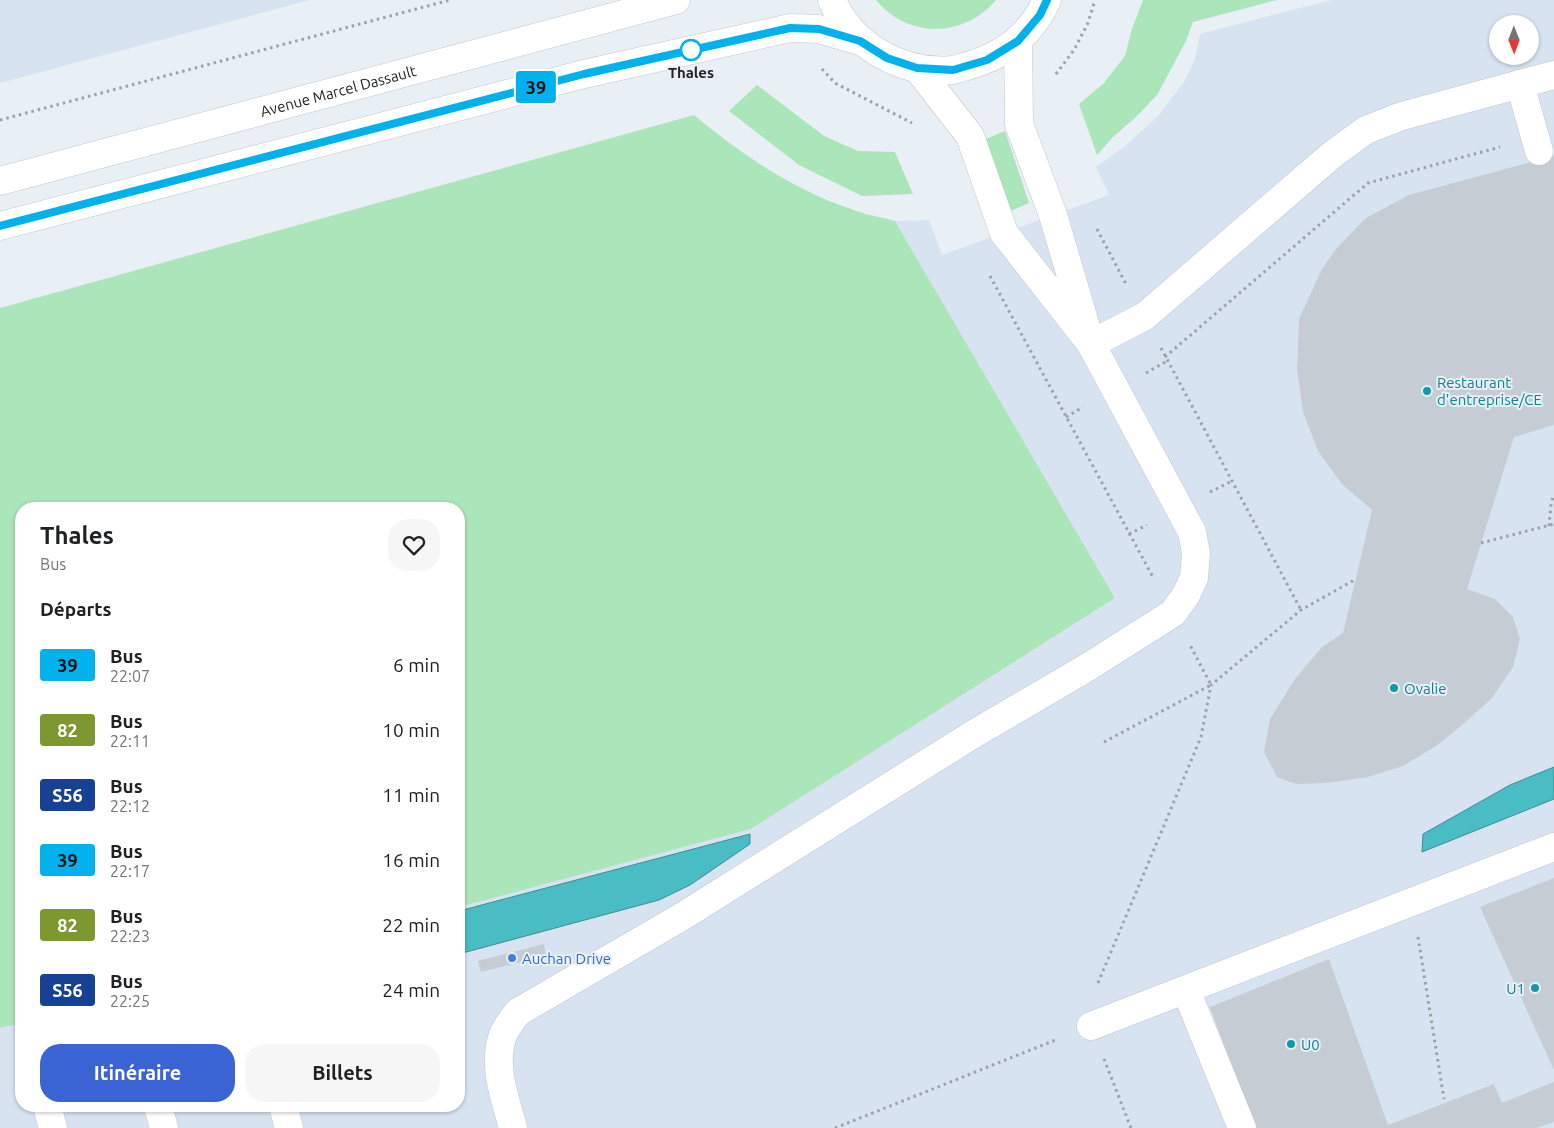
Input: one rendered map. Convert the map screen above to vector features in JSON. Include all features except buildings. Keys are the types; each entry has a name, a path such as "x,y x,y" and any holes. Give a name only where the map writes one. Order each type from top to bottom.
{"main road":[{"name":"Avenue Marcel Dassault","path":"0,180 676,0"},
{"path":"832,0 837,12 860,41"},
{"path":"0,226 584,74 790,28 819,29 860,41 887,58 917,68 953,70 987,60 1018,41 1040,15 1047,0"},
{"path":"1018,41 1019,124 1053,215 1091,344"},
{"path":"513,1128 502,1090 497,1056 503,1033 518,1012 683,916 972,735 1088,667 1173,613 1186,595 1194,578 1196,553 1192,532 1091,344 1004,233 970,136 917,68"},
{"path":"1091,344 1145,316 1333,154 1366,130 1402,116 1554,75"},
{"path":"1520,84 1537,144"},
{"path":"1091,1026 1554,847"},
{"path":"1186,990 1242,1128"},
{"path":"49,1112 53,1128"},
{"path":"160,1112 164,1128"},
{"path":"285,1112 289,1128"}],"path":[{"path":"0,120 450,0"},
{"path":"1054,79 1057,72 1074,50 1088,23 1094,0"},
{"path":"790,28 811,58 835,83 910,121 915,126"},
{"path":"1166,357 1368,183 1537,144"},
{"path":"1096,227 1301,610"},
{"path":"986,270 1211,685 1201,736 1094,993 1091,1026 1131,1128"},
{"path":"1549,526 1550,504 1554,494"},
{"path":"1481,543 1554,524"},
{"path":"1104,742 1211,685 1301,610 1356,579"},
{"path":"1413,902 1444,1099"},
{"path":"835,1128 1091,1026"}],"shaded area":[{"path":"0,0 310,0 0,83"},
{"path":"1331,0 1554,0 1554,1128 0,1128 0,1028 15,1024 15,1112 465,1112 465,905 751,829 1115,598 895,221 929,220 942,255 1109,195 1096,167 1125,146 1158,116 1184,82 1195,59 1200,34"}],"green space":[{"path":"876,0 996,0 983,13 968,22 936,29 904,22 889,13"},
{"path":"1143,0 1277,0 1193,22 1185,43 1157,95 1097,155 1079,104 1103,84 1125,56 1132,29"},
{"path":"757,85 824,136 858,151 895,152 913,194 862,196 799,165 729,111"},
{"path":"694,115 730,144 768,170 808,192 856,211 895,221 1115,598 751,829 465,905 465,502 15,502 15,1024 0,1028 0,308"},
{"path":"1005,131 1029,203 1011,211 986,139"}],"water":[{"path":"1554,767 1554,799 1422,852 1423,834 1510,785"},
{"path":"750,834 750,844 690,885 659,900 465,952 465,909"}],"bus line":[{"name":"39","path":"0,226 584,74 790,28 819,29 860,41 887,58 917,68 953,70 987,60 1018,41 1040,15 1047,0"}],"place":[{"name":"Thales","path":"691,50"},
{"name":"Restaurant d'entreprise/CE","path":"1427,391"},
{"name":"Ovalie","path":"1394,688"},
{"name":"Auchan Drive","path":"512,958"},
{"name":"U1","path":"1535,988"},
{"name":"U0","path":"1291,1044"}]}
